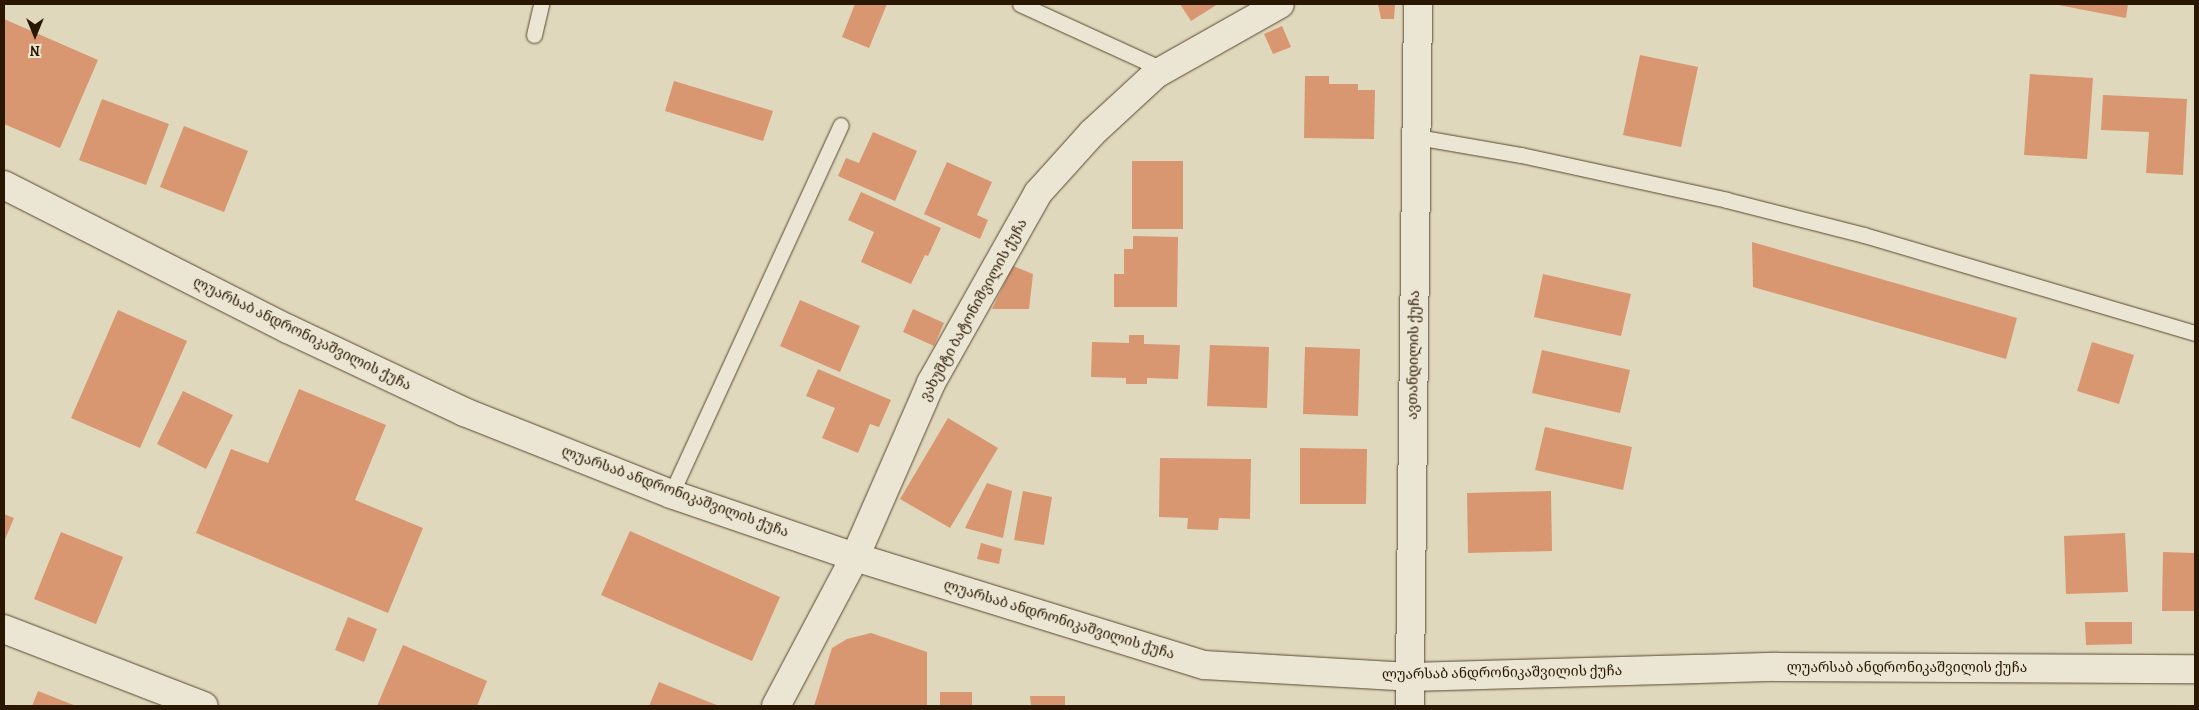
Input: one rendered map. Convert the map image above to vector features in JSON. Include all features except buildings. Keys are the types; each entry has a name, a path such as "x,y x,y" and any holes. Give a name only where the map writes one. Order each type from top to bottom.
{"street":[{"name":"ვახუშტი ბატონიშვილის ქუჩა","path":"776,706 855,558 931,383 1038,193 1092,134 1156,74 1280,4"},
{"name":"ავთანდილის ქუჩა","path":"1410,706 1418,4"},
{"name":"ლუარსაბ ანდრონიკაშვილის ქუჩა","path":"4,185 288,329 464,412 672,494 855,558 1204,665 1410,677 1776,667 2195,670"},
{"path":"4,629 193,704"}],"lane":[{"path":"534,35 541,4"},
{"path":"1020,4 1164,70"},
{"path":"672,494 841,125"},
{"path":"1417,137 1522,155 1727,200 1864,235 2195,334"}]}
